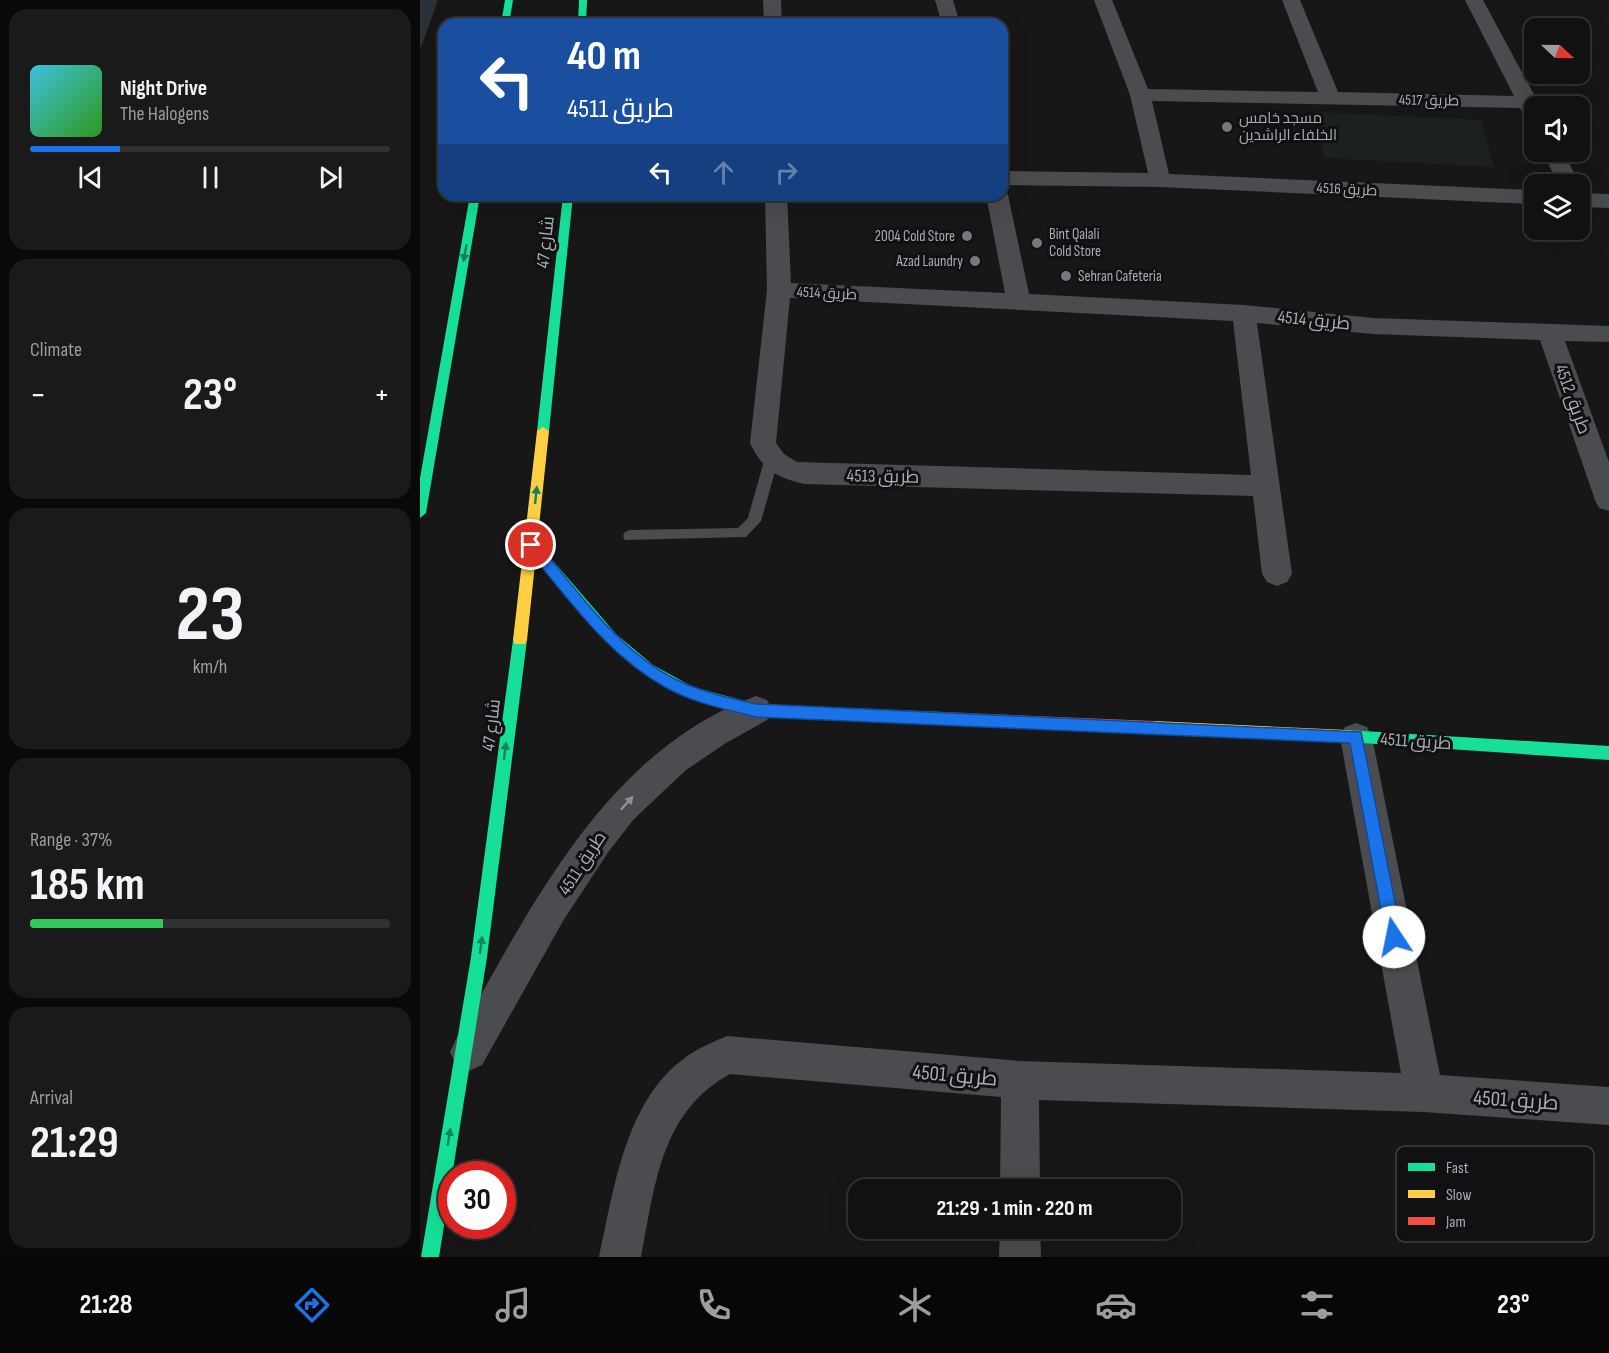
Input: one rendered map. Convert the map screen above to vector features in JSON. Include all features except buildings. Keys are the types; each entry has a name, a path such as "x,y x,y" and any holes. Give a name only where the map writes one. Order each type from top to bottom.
{"street":[{"path":"506,18 509,0"},
{"path":"582,18 583,0"},
{"path":"772,0 773,18"},
{"path":"944,0 949,18"},
{"path":"1104,0 1140,94 1160,180"},
{"path":"1291,0 1330,98"},
{"path":"1474,0 1524,96"},
{"name":"طريق 4517","path":"1140,94 1330,98 1524,109"},
{"name":"طريق 4516","path":"1008,178 1160,180 1524,197"},
{"path":"1590,200 1609,201"},
{"path":"420,513 474,201"},
{"name":"شارع 47","path":"430,1257 479,957 531,545 567,201"},
{"path":"771,460 763,443 779,290 776,201"},
{"path":"998,201 1019,303"},
{"name":"طريق 4514","path":"779,290 1244,313 1373,326 1609,334"},
{"path":"1244,313 1277,573"},
{"name":"طريق 4512","path":"1549,332 1609,500"},
{"name":"طريق 4513","path":"771,460 785,470 804,474 1265,486"},
{"name":"طريق 4511","path":"531,545 608,635 636,662 671,684 711,700 756,710 1356,737 1609,753"},
{"name":"طريق 4511","path":"461,1065 567,884 605,827 651,779 702,740 756,710"},
{"path":"1356,737 1424,1093"},
{"name":"طريق 4501","path":"620,1257 646,1142 663,1109 686,1081 706,1064 726,1055 1020,1080 1424,1093 1609,1106"},
{"path":"1020,1080 1020,1179"},
{"path":"1020,1239 1020,1257"}],"lane":[{"path":"630,536 741,533 754,521 771,460"}],"shaded area":[{"path":"420,0 438,0 420,50"},
{"path":"1318,112 1481,120 1494,167 1324,158"}],"traffic: fast":[{"path":"506,18 509,0"},
{"path":"582,18 583,0"},
{"path":"420,513 474,201"},
{"path":"543,431 567,201"},
{"path":"531,545 611,638 648,669 690,692 756,710 942,718"},
{"path":"430,1257 479,957 520,640"},
{"path":"1347,736 1609,753"}],"traffic: slow":[{"path":"520,640 543,431"},
{"path":"1154,727 1347,736"}],"traffic: jam":[{"path":"942,718 1154,727"}],"place":[{"name":"مسجد خامس الخلفاء الراشدين","path":"1227,127"},
{"name":"2004 Cold Store","path":"967,236"},
{"name":"Bint Qalali Cold Store","path":"1037,243"},
{"name":"Azad Laundry","path":"975,261"},
{"name":"Sehran Cafeteria","path":"1066,276"}],"route":[{"path":"531,545 608,635 636,662 671,684 711,700 756,710 1356,737 1394,937"}]}
